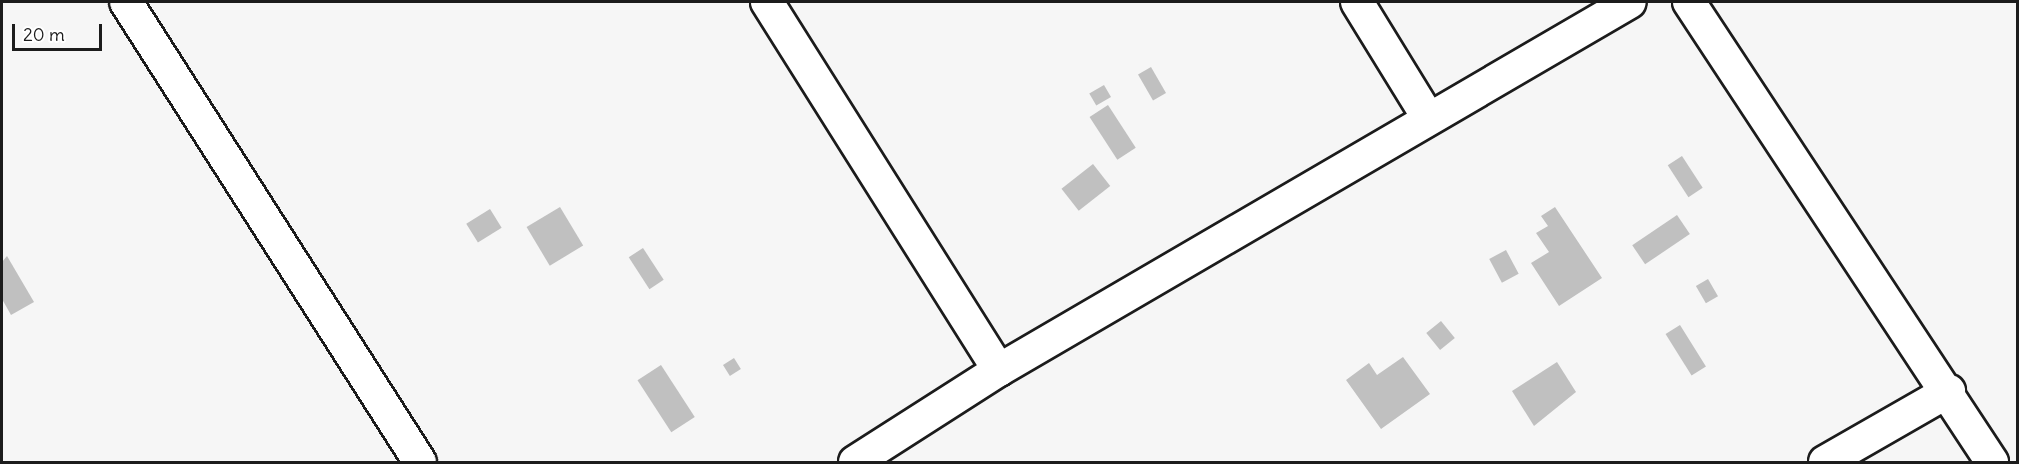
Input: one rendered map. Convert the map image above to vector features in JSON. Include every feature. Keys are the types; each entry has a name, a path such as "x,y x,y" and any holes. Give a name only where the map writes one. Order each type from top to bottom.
{"street":[{"path":"126,2 420,462"},
{"path":"766,2 999,370"},
{"path":"1357,2 1427,116"},
{"path":"855,462 999,370 1427,116 1630,2"},
{"path":"1689,2 1949,391 1992,462"},
{"path":"1825,462 1949,391"}],"building":[{"path":"1151,67 1166,93 1153,100 1138,74"},
{"path":"1104,85 1111,97 1096,106 1089,94"},
{"path":"1108,105 1136,148 1117,160 1090,117"},
{"path":"1682,156 1703,188 1688,197 1668,165"},
{"path":"1093,164 1110,186 1079,211 1061,189"},
{"path":"560,207 583,246 550,266 527,227"},
{"path":"1555,207 1602,278 1559,306 1531,263 1549,252 1536,233 1548,226 1541,216"},
{"path":"490,209 502,228 478,242 466,224"},
{"path":"1677,215 1690,234 1645,264 1632,245"},
{"path":"643,248 664,280 649,289 629,257"},
{"path":"1506,250 1519,274 1502,283 1489,259"},
{"path":"7,256 34,302 11,315 2,299 2,262"},
{"path":"1708,279 1718,296 1706,303 1696,286"},
{"path":"1441,321 1455,338 1440,350 1426,333"},
{"path":"1680,325 1706,367 1692,376 1666,334"},
{"path":"1403,357 1430,394 1381,429 1346,380 1369,363 1377,375"},
{"path":"734,358 741,369 730,376 723,365"},
{"path":"1557,362 1576,392 1534,426 1512,391"},
{"path":"661,365 695,417 671,432 638,380"}]}
